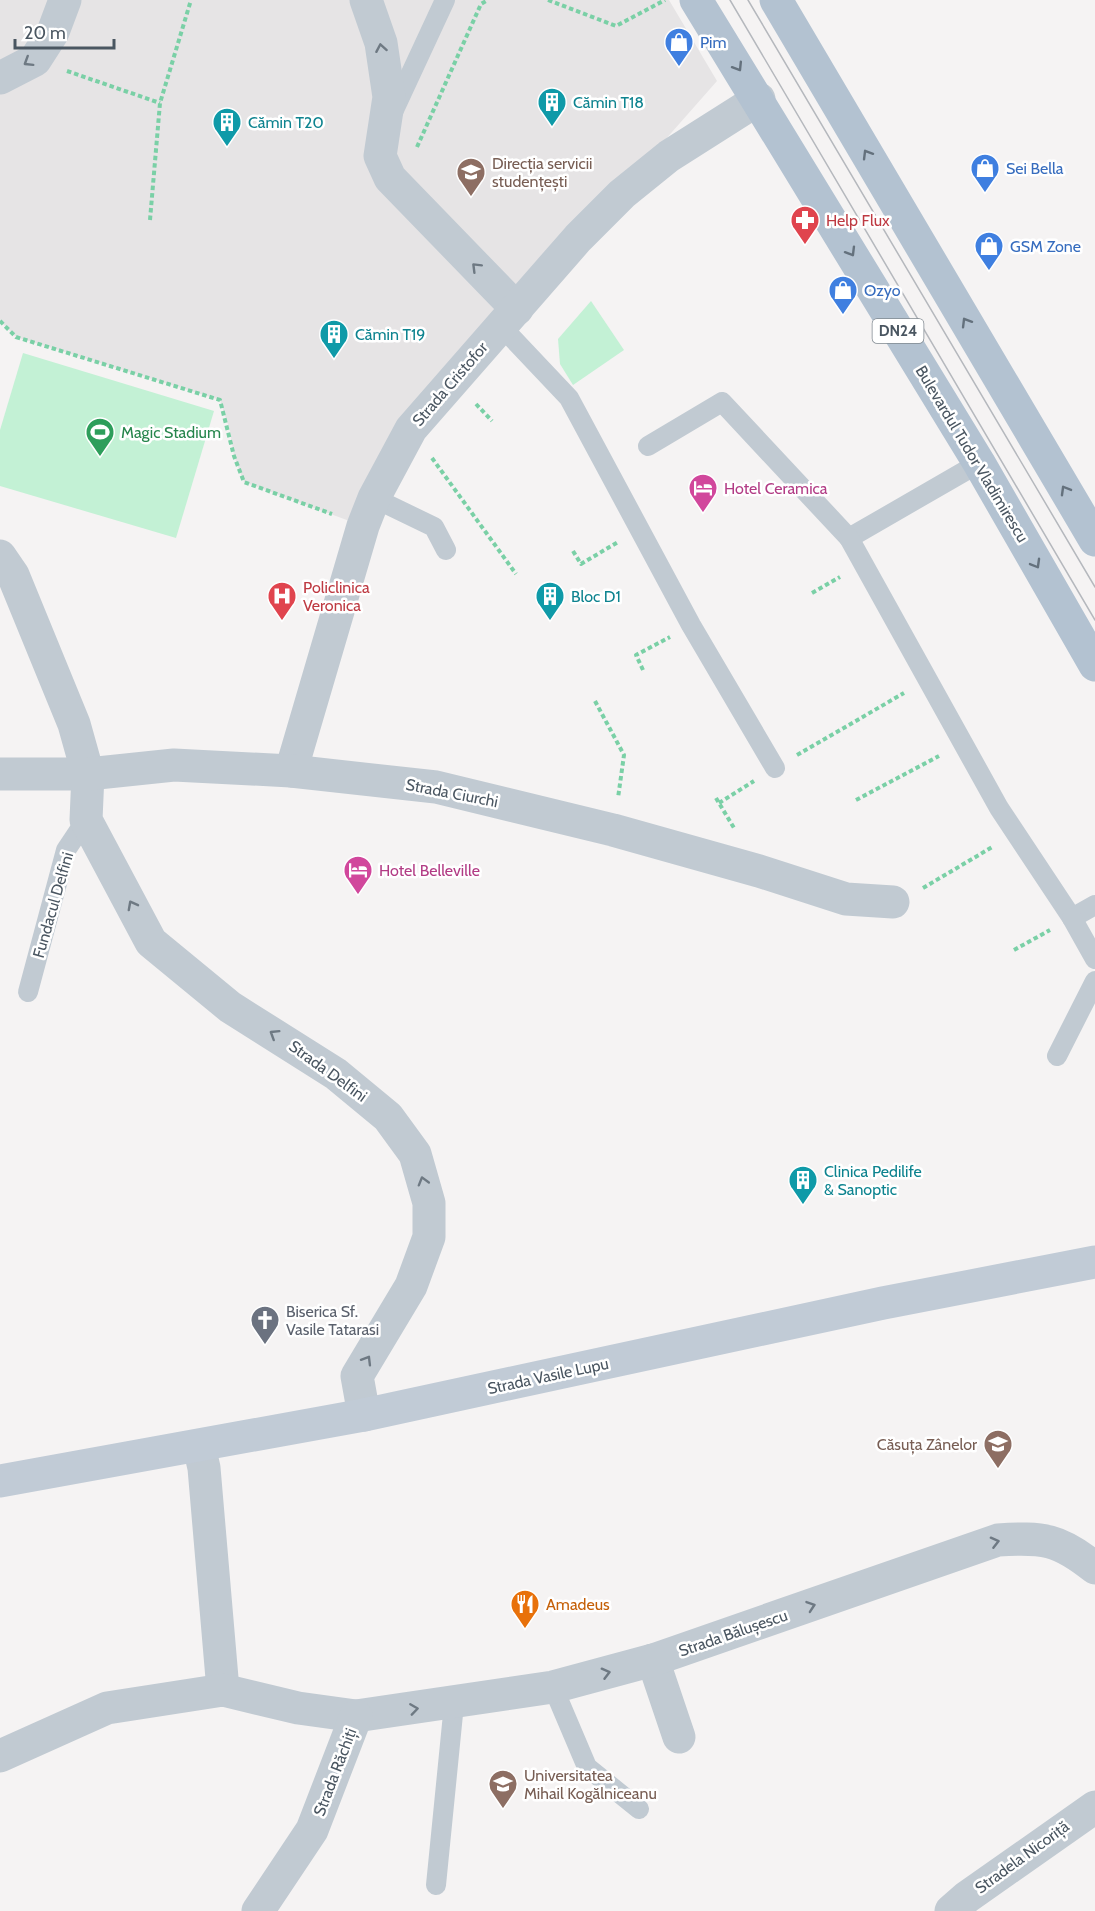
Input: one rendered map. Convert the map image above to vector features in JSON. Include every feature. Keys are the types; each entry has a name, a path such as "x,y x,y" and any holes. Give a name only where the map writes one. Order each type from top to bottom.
{"main road":[{"name":"Bulevardul Tudor Vladimirescu","path":"696,0 759,99 979,463 1095,665"},
{"path":"776,0 1095,540"},
{"name":"Strada Vasile Lupu","path":"0,1481 364,1415 883,1303 1095,1262"}],"street":[{"path":"0,78 35,60 53,32 65,0"},
{"path":"366,0 381,43 388,97 380,156 390,178 509,317"},
{"name":"Strada Cristofor","path":"291,771 369,512 411,429 578,238 622,194 669,156 759,99"},
{"path":"0,556 13,575 74,724 88,774 86,820"},
{"name":"Strada Ciurchi","path":"0,774 88,774 174,765 291,771 436,787 613,830 759,871 846,899 906,896"},
{"name":"Strada Delfini","path":"86,820 151,942 230,1006 336,1074 388,1117 415,1154 429,1203 429,1237 411,1286 357,1376 364,1415"},
{"path":"199,1446 204,1468 223,1690"},
{"name":"Strada Bălușescu","path":"356,1716 453,1704 553,1687 653,1660 998,1540 1034,1537 1059,1543 1095,1568"},
{"path":"653,1660 679,1737"},
{"name":"Strada Răchiți","path":"0,1756 106,1708 223,1690 298,1708 356,1716 312,1830 258,1911"},
{"name":"Stradela Nicoriță","path":"951,1911 976,1890 1095,1807"}],"lane":[{"path":"382,134 445,0"},
{"path":"509,317 569,398 642,529 691,625 775,768"},
{"path":"648,446 722,402 849,538 1015,833 1072,918 1095,958"},
{"path":"849,538 979,463"},
{"path":"369,512 434,527 446,550"},
{"name":"Fundacul Delfini","path":"28,992 66,850 86,820"},
{"path":"1072,918 1095,905"},
{"path":"1057,1056 1095,981"},
{"path":"553,1687 587,1767 639,1809"},
{"path":"436,1885 453,1704"}],"path":[{"path":"150,220 160,103 191,0"},
{"path":"414,153 481,4 488,0"},
{"path":"548,0 616,26 666,0"},
{"path":"35,60 160,103"},
{"path":"0,321 16,337 220,400 234,456 244,482 369,512"},
{"path":"411,429 516,574"},
{"path":"573,551 581,564 642,529"},
{"path":"643,670 636,655 691,625"},
{"path":"719,803 928,679"},
{"path":"595,701 624,755 613,830"},
{"path":"856,800 964,742"},
{"path":"906,896 1015,833"},
{"path":"1014,950 1072,918"}],"shaded area":[{"path":"0,0 669,0 717,81 501,326 363,526 244,482 234,456 230,431 220,400 16,337 0,321"}],"green space":[{"path":"591,301 624,350 573,385 560,364 558,339"},
{"name":"Magic Stadium","path":"23,353 214,411 176,538 0,486 0,430"}],"tram line":[{"path":"730,0 1095,620"},
{"path":"748,0 1095,587"}],"place":[{"name":"Pim","path":"679,68"},
{"name":"Cămin T18","path":"552,128"},
{"name":"Cămin T20","path":"227,148"},
{"name":"Sei Bella","path":"985,194"},
{"name":"Direcția servicii studențești","path":"471,198"},
{"name":"Help Flux","path":"805,246"},
{"name":"GSM Zone","path":"989,272"},
{"name":"Ozyo","path":"843,316"},
{"name":"Cămin T19","path":"334,360"},
{"name":"Magic Stadium","path":"100,458"},
{"name":"Hotel Ceramica","path":"703,514"},
{"name":"Policlinica Veronica","path":"282,622"},
{"name":"Bloc D1","path":"550,622"},
{"name":"Hotel Belleville","path":"358,896"},
{"name":"Clinica Pedilife & Sanoptic","path":"803,1206"},
{"name":"Biserica Sf. Vasile Tatarasi","path":"265,1346"},
{"name":"Căsuța Zânelor","path":"998,1470"},
{"name":"Amadeus","path":"525,1630"},
{"name":"Universitatea Mihail Kogălniceanu","path":"503,1810"}]}
